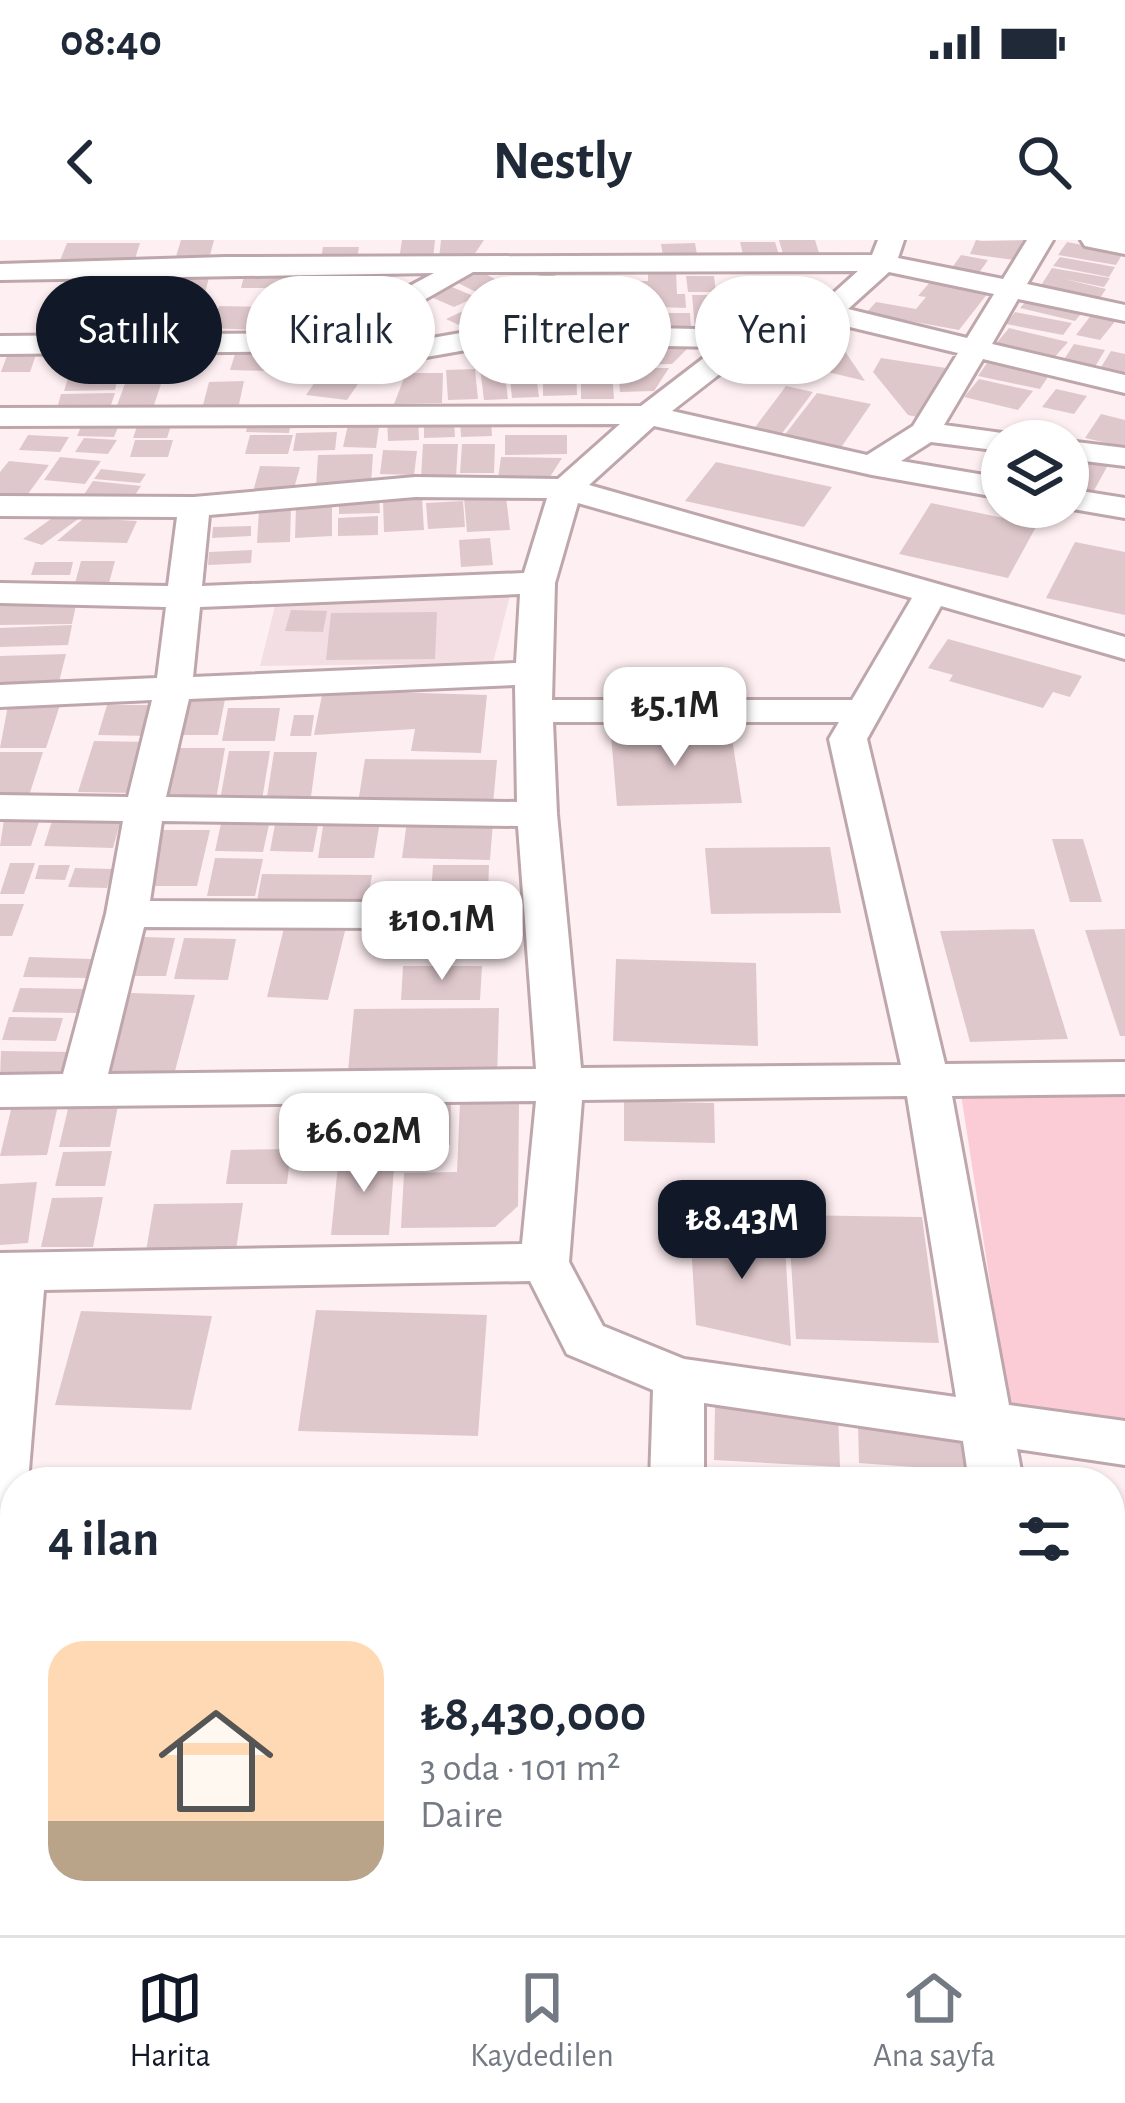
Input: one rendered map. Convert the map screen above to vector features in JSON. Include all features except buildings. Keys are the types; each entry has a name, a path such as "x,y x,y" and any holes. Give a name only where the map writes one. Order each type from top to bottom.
{"street":[{"path":"872,466 925,432 1040,240"},
{"path":"1094,240 1125,246"},
{"path":"850,290 887,251"},
{"path":"0,272 228,252 463,267 887,251 1125,313"},
{"path":"435,283 463,267"},
{"path":"850,319 1125,384"},
{"path":"435,347 506,334 695,338"},
{"path":"0,345 246,343"},
{"path":"695,379 566,489 538,584 533,673 537,814 560,1088 545,1262 585,1340 679,1379 1125,1443"},
{"path":"356,413 381,384"},
{"path":"0,417 648,415 872,466 981,484"},
{"path":"925,432 981,439"},
{"path":"1089,453 1125,457"},
{"path":"0,506 194,507 415,487 566,489 1125,648"},
{"path":"1089,502 1125,508"},
{"path":"81,1090 127,914 144,810 174,686 194,507"},
{"path":"0,593 184,597 538,584"},
{"path":"931,594 848,739 926,1077 994,1467"},
{"path":"0,696 533,673"},
{"path":"534,711 864,711"},
{"path":"0,806 537,814"},
{"path":"127,914 390,914"},
{"path":"0,1091 1125,1078"},
{"path":"1,1467 11,1272 545,1262"},
{"path":"677,1467 679,1379"}],"shaded area":[{"path":"510,595 493,663 260,666 275,606"},
{"path":"961,1094 1125,1094 1125,1428 1010,1412"}]}
